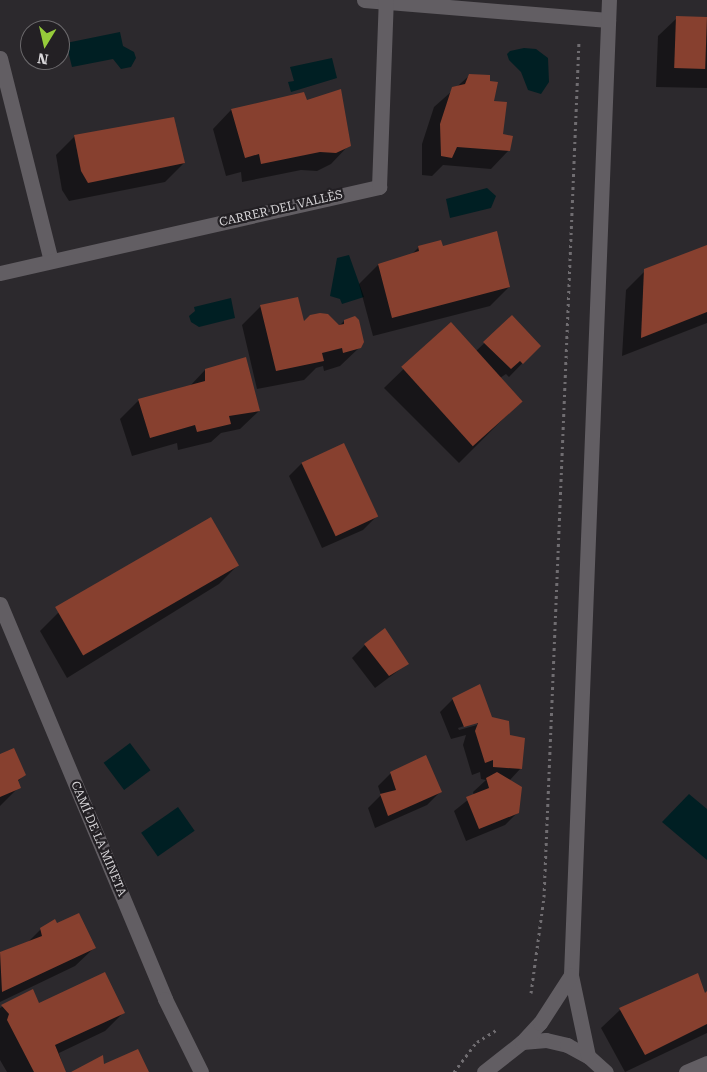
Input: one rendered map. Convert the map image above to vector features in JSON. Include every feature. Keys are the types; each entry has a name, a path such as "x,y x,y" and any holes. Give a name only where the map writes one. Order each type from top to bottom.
{"street":[{"path":"364,0 608,20"},
{"path":"588,1056 571,975 609,0"},
{"name":"CARRER DEL VALLÈS","path":"0,273 379,187 386,1"},
{"path":"0,58 51,261"},
{"name":"CAMÍ DE LA MINETA","path":"0,604 165,1000 201,1072"},
{"path":"484,1072 522,1042 540,1023 571,975"},
{"path":"522,1042 546,1040 560,1043 588,1056 606,1072"},
{"path":"686,1072 707,1063"}],"path":[{"path":"531,996 544,888 580,18"},
{"path":"454,1072 477,1042 506,1026"}],"water":[{"path":"120,32 123,46 134,52 136,58 131,67 121,69 113,59 72,67 70,42"},
{"path":"524,48 536,49 548,58 549,82 541,94 528,90 521,72 509,60 507,54 510,51"},
{"path":"332,58 337,78 291,92 288,82 294,81 290,67"},
{"path":"487,188 496,196 491,208 450,218 446,199"},
{"path":"349,255 364,297 342,304 340,299 330,296 337,258"},
{"path":"231,298 235,318 199,327 191,322 189,316 195,311 194,307"},
{"path":"130,743 150,770 124,790 104,763"},
{"path":"689,794 707,809 707,860 662,822"},
{"path":"178,807 195,831 158,857 141,833"}],"building":[{"path":"676,16 707,17 705,69 674,68"},
{"path":"469,74 490,75 490,81 498,82 494,101 507,102 503,134 513,136 510,151 457,147 452,158 441,156 440,124 452,87 465,84"},
{"path":"341,89 351,146 336,153 320,152 261,164 259,154 245,158 231,109 304,92 307,100"},
{"path":"174,117 185,163 88,183 81,171 74,135"},
{"path":"497,231 510,287 392,318 378,264 419,251 418,246 441,240 443,246"},
{"path":"707,245 707,312 641,338 644,269"},
{"path":"298,297 304,321 310,315 320,313 328,314 339,325 344,324 344,320 355,316 359,320 364,342 361,348 343,353 342,348 322,353 324,361 276,371 260,305"},
{"path":"512,315 541,346 523,364 520,361 511,369 483,342"},
{"path":"451,322 523,402 473,446 401,367"},
{"path":"246,357 260,411 229,416 231,424 197,432 195,425 150,438 138,399 205,381 205,369"},
{"path":"344,443 378,516 336,536 301,463"},
{"path":"211,517 239,565 83,655 55,607"},
{"path":"385,628 409,664 389,676 364,644"},
{"path":"480,684 492,717 509,721 510,735 525,738 522,769 493,767 493,760 485,763 475,731 478,723 464,727 452,698"},
{"path":"14,748 26,775 18,780 21,788 0,797 0,754"},
{"path":"426,755 442,792 388,816 380,794 396,790 390,772"},
{"path":"497,772 522,787 519,813 479,829 466,797 489,788 486,778"},
{"path":"79,913 96,948 2,992 0,952 42,936 40,928 55,919 57,923"},
{"path":"105,972 125,1013 55,1045 66,1072 34,1072 7,1020 9,1014 1,1005 33,989 39,1003"},
{"path":"698,973 705,993 707,991 707,1024 645,1055 619,1008"},
{"path":"138,1049 149,1072 71,1072 103,1055 104,1064"}]}
